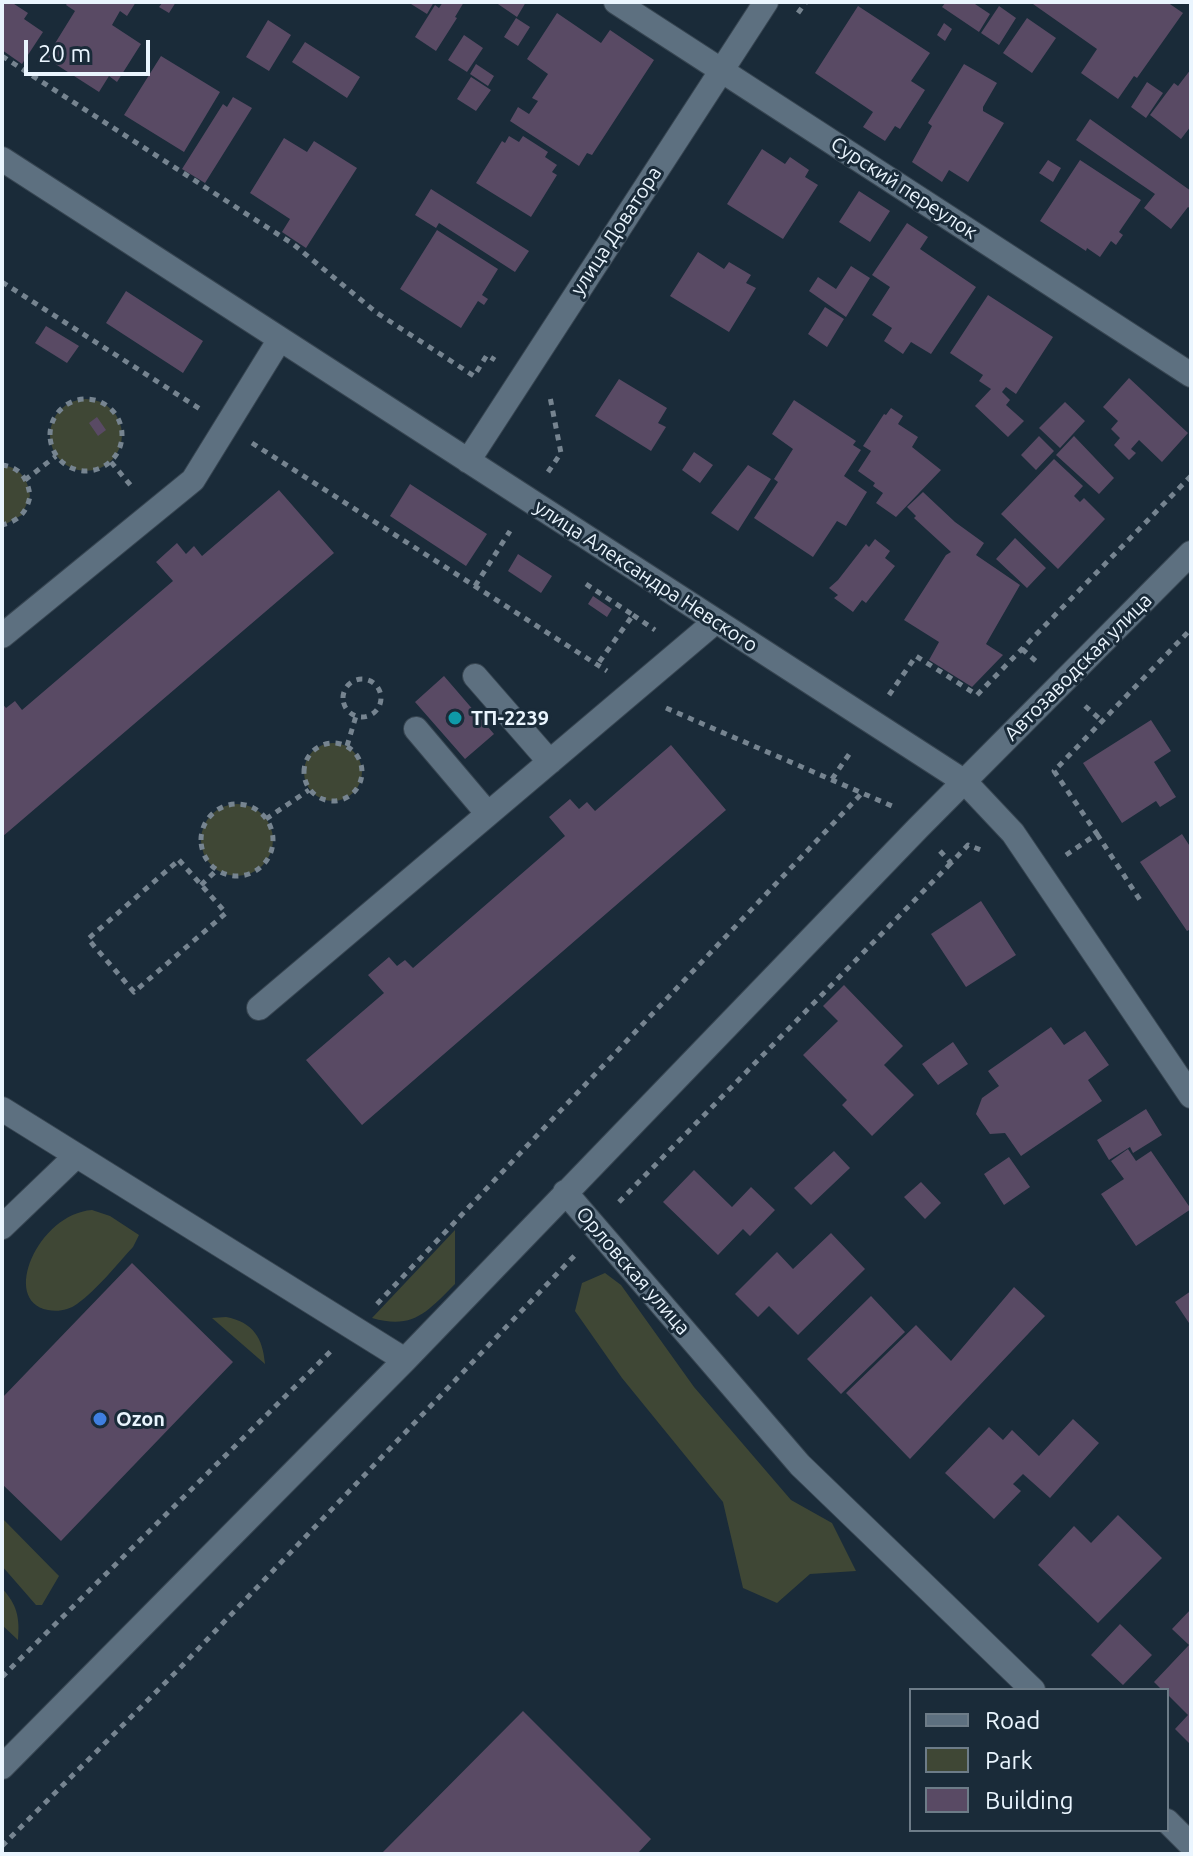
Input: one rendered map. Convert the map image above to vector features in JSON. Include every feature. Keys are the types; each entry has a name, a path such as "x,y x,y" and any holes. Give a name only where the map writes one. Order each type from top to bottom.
{"street":[{"name":"Сурский переулок","path":"616,2 1191,375"},
{"name":"улица Доватора","path":"468,461 766,2"},
{"name":"улица Александра Невского","path":"2,159 965,782 1013,833 1191,1096"},
{"path":"2,636 193,480 280,339"},
{"name":"Автозаводская улица","path":"965,782 1191,553"},
{"path":"259,1008 716,621"},
{"path":"475,676 550,762"},
{"path":"416,729 488,814"},
{"name":"Орловская улица","path":"965,782 565,1192 800,1465 1031,1688"},
{"path":"2,1109 405,1360"},
{"path":"2,1227 76,1156"},
{"path":"2,1767 405,1360 565,1192"},
{"path":"1169,1823 1191,1845"}],"path":[{"path":"2,56 293,244 377,313 474,376 487,355"},
{"path":"2,282 663,707 898,809 951,863"},
{"path":"548,472 561,453 550,395"},
{"path":"82,399 104,404 120,421 122,432 117,454 99,470 86,472 74,469 56,456 50,430 54,418 71,402 82,399"},
{"path":"25,480 56,456"},
{"path":"2,465 17,470 25,480 30,496 28,506 14,521 2,525"},
{"path":"832,779 916,656 977,695 1191,476"},
{"path":"475,586 510,531"},
{"path":"586,584 655,630"},
{"path":"597,665 633,615"},
{"path":"1140,900 1054,771 1191,629"},
{"path":"355,680 368,680 380,694 379,705 371,714 356,716 346,707 343,695 355,680"},
{"path":"347,746 356,716"},
{"path":"327,744 347,746 360,760 361,779 352,795 335,802 316,797 309,790 304,772 310,754 327,744"},
{"path":"266,819 309,790"},
{"path":"2,1677 354,1328 863,792"},
{"path":"230,805 253,808 266,819 273,836 273,847 261,867 240,876 217,870 203,851 203,828 209,817 218,809 230,805"},
{"path":"1040,872 1097,834"},
{"path":"2,1846 179,1669 564,1267 639,1180 968,845 992,853"},
{"path":"179,860 201,885 226,913 134,992 88,939 179,860"},
{"path":"201,885 217,870"}],"green space":[{"path":"86,399 106,405 116,415 122,435 116,455 106,465 86,471 66,465 56,455 50,435 56,415 66,405"},
{"path":"2,465 14,468 22,475 30,496 22,515 4,525 2,525"},
{"path":"333,743 354,751 362,772 354,793 333,801 312,793 304,772 312,751"},
{"path":"237,804 257,810 267,820 273,840 267,860 257,870 237,876 217,870 207,860 201,840 207,820 217,810"},
{"path":"92,1210 110,1216 139,1235 133,1247 74,1306 52,1311 34,1303 27,1291 27,1275 42,1241 56,1226 73,1215"},
{"path":"455,1230 455,1284 436,1303 409,1320 398,1322 372,1318"},
{"path":"605,1273 621,1285 694,1387 791,1500 832,1523 856,1571 810,1574 777,1603 743,1588 723,1502 622,1378 575,1311 582,1283"},
{"path":"226,1317 243,1323 255,1333 262,1346 265,1364 212,1318"},
{"path":"2,1518 59,1576 42,1605 36,1605 2,1566"},
{"path":"2,1588 16,1612 18,1640 2,1625"}],"building":[{"path":"2,2 11,2 28,13 24,19 43,32 22,64 2,50"},
{"path":"68,2 136,2 127,16 120,11 112,25 141,44 117,82 109,76 99,92 46,58 75,11 66,5"},
{"path":"163,2 176,2 169,13 159,7"},
{"path":"412,2 434,2 427,14"},
{"path":"443,2 464,2 436,51 415,37 435,5 439,8"},
{"path":"495,2 526,2 517,17"},
{"path":"946,2 972,2 990,14 979,32 942,7"},
{"path":"1034,2 1167,2 1183,13 1137,78 1134,76 1118,99 1081,73 1097,49"},
{"path":"858,6 930,53 911,81 925,90 900,129 895,126 885,141 863,127 873,112 815,73"},
{"path":"999,6 1016,18 999,45 981,33"},
{"path":"557,13 601,43 610,30 654,60 592,155 587,153 579,166 510,121 518,107 529,114 538,101 532,98 548,74 527,59"},
{"path":"516,18 530,27 518,46 504,37"},
{"path":"1027,18 1056,38 1032,73 1003,53"},
{"path":"268,20 291,35 269,71 246,57"},
{"path":"944,23 952,29 945,41 937,35"},
{"path":"464,35 483,48 467,72 448,60"},
{"path":"305,42 360,77 347,98 292,62"},
{"path":"161,56 220,92 184,152 124,115"},
{"path":"476,64 494,76 488,86 470,74"},
{"path":"964,64 997,83 983,111 1004,123 968,182 949,170 942,182 912,162 932,126 928,123"},
{"path":"1191,69 1191,126 1181,139 1150,115 1174,83 1178,86"},
{"path":"471,77 491,90 476,111 457,99"},
{"path":"1147,82 1163,93 1146,118 1131,107"},
{"path":"233,97 252,108 205,183 182,169 223,104 227,107"},
{"path":"1090,119 1191,191 1191,209 1188,207 1171,229 1144,208 1155,194 1076,140"},
{"path":"509,136 519,142 523,136 548,152 545,157 557,165 552,172 557,175 531,217 476,183 502,141 505,143"},
{"path":"284,138 307,152 314,141 357,168 306,248 282,232 290,219 250,193"},
{"path":"762,149 785,164 790,157 809,170 805,177 818,185 783,239 727,204"},
{"path":"1048,160 1061,168 1053,182 1039,173"},
{"path":"1080,160 1141,200 1119,232 1123,235 1116,245 1111,241 1100,257 1040,221"},
{"path":"431,189 529,251 515,272 439,223 436,228 415,215"},
{"path":"859,191 890,211 870,242 839,222"},
{"path":"907,223 928,237 920,249 976,287 931,354 911,342 903,354 884,341 892,328 872,315 890,287 872,275"},
{"path":"437,230 498,269 482,295 488,299 484,305 478,301 461,328 400,289"},
{"path":"698,252 724,269 729,262 751,275 746,283 756,288 729,332 670,296"},
{"path":"851,266 870,278 846,317 809,291 818,277 836,289"},
{"path":"126,291 203,341 183,373 106,323"},
{"path":"988,295 1053,337 1016,394 1006,387 1002,392 1010,400 1006,405 1024,421 1008,437 975,406 991,389 979,381 983,375 950,353"},
{"path":"825,307 844,319 827,347 808,334"},
{"path":"46,326 79,346 67,363 35,343"},
{"path":"1129,378 1188,433 1162,462 1139,440 1131,449 1136,453 1129,460 1114,445 1120,438 1111,429 1118,421 1103,407"},
{"path":"619,379 667,408 658,423 666,427 651,451 595,416"},
{"path":"794,400 856,441 853,445 861,450 844,476 867,492 846,526 837,521 813,557 754,518 778,482 774,479 793,449 772,434"},
{"path":"1065,402 1085,421 1060,448 1039,428"},
{"path":"891,408 903,416 898,424 918,437 912,447 941,470 896,517 876,503 883,493 858,471 871,451 863,446"},
{"path":"97,417 106,430 98,436 89,423"},
{"path":"1039,436 1054,451 1036,470 1021,455"},
{"path":"1074,436 1114,478 1099,494 1056,455"},
{"path":"694,452 713,465 700,483 682,470"},
{"path":"1054,459 1083,486 1074,496 1080,502 1084,498 1105,519 1058,569 1001,514"},
{"path":"748,465 771,479 738,531 711,513"},
{"path":"410,484 487,534 466,566 390,516"},
{"path":"279,490 334,553 2,837 2,703 6,708 15,701 22,710 173,581 156,562 177,543 186,554 194,546 202,556"},
{"path":"923,492 955,522 984,543 976,555 1020,585 986,644 1003,655 972,687 929,660 939,642 904,620 946,555 951,552 914,518 916,516 907,507"},
{"path":"1015,538 1046,568 1027,588 996,559"},
{"path":"875,539 890,551 885,558 895,566 866,603 862,600 853,612 834,598 838,595 829,588 866,544 869,547"},
{"path":"518,554 552,576 541,593 508,571"},
{"path":"593,596 612,609 607,617 588,604"},
{"name":"ТП-2239","path":"444,676 494,734 465,759 415,702"},
{"path":"1151,720 1171,751 1154,762 1176,797 1160,807 1156,801 1122,823 1083,763"},
{"path":"671,745 726,810 362,1125 306,1060 384,993 368,975 389,957 397,966 405,960 413,968 565,836 549,817 570,799 579,809 587,802 595,811"},
{"path":"1182,834 1191,848 1191,929 1187,931 1140,862"},
{"path":"981,901 1016,955 966,987 931,934"},
{"path":"844,985 903,1046 884,1065 914,1095 872,1136 842,1105 847,1100 803,1055 838,1021 823,1006"},
{"path":"1051,1027 1064,1045 1085,1031 1109,1065 1088,1080 1102,1101 1021,1156 1005,1133 990,1134 976,1114 982,1098 999,1086 988,1071"},
{"path":"953,1042 968,1064 938,1085 922,1064"},
{"path":"1146,1109 1162,1135 1133,1153 1130,1147 1109,1160 1097,1140"},
{"path":"1128,1149 1136,1161 1151,1151 1191,1209 1136,1246 1101,1194 1124,1179 1111,1161"},
{"path":"834,1151 850,1168 811,1205 794,1188"},
{"path":"1009,1157 1030,1187 1004,1205 984,1174"},
{"path":"694,1170 732,1207 751,1187 775,1210 750,1236 743,1229 718,1255 663,1202"},
{"path":"921,1182 941,1203 925,1219 904,1197"},
{"path":"831,1233 865,1269 798,1335 769,1306 758,1317 735,1294 777,1252 793,1269"},
{"path":"132,1263 233,1362 61,1541 2,1484 2,1398"},
{"path":"1014,1287 1045,1316 910,1459 846,1393 916,1325 951,1361"},
{"path":"1191,1291 1191,1326 1175,1302"},
{"path":"871,1296 905,1332 841,1394 807,1359"},
{"path":"1073,1419 1099,1443 1050,1498 1023,1474 1013,1484 1021,1491 994,1519 945,1473 989,1427 1003,1440 1012,1430 1039,1456"},
{"path":"1118,1515 1162,1558 1098,1623 1038,1565 1074,1526 1091,1543"},
{"path":"1191,1609 1191,1745 1175,1729 1188,1715 1169,1696 1169,1688 1160,1688 1154,1682 1189,1645 1172,1629"},
{"path":"1120,1624 1152,1655 1123,1685 1091,1655"},
{"path":"523,1711 651,1839 637,1854 381,1854"}],"place":[{"name":"ТП-2239","path":"455,718"},
{"name":"Ozon","path":"100,1419"}]}
